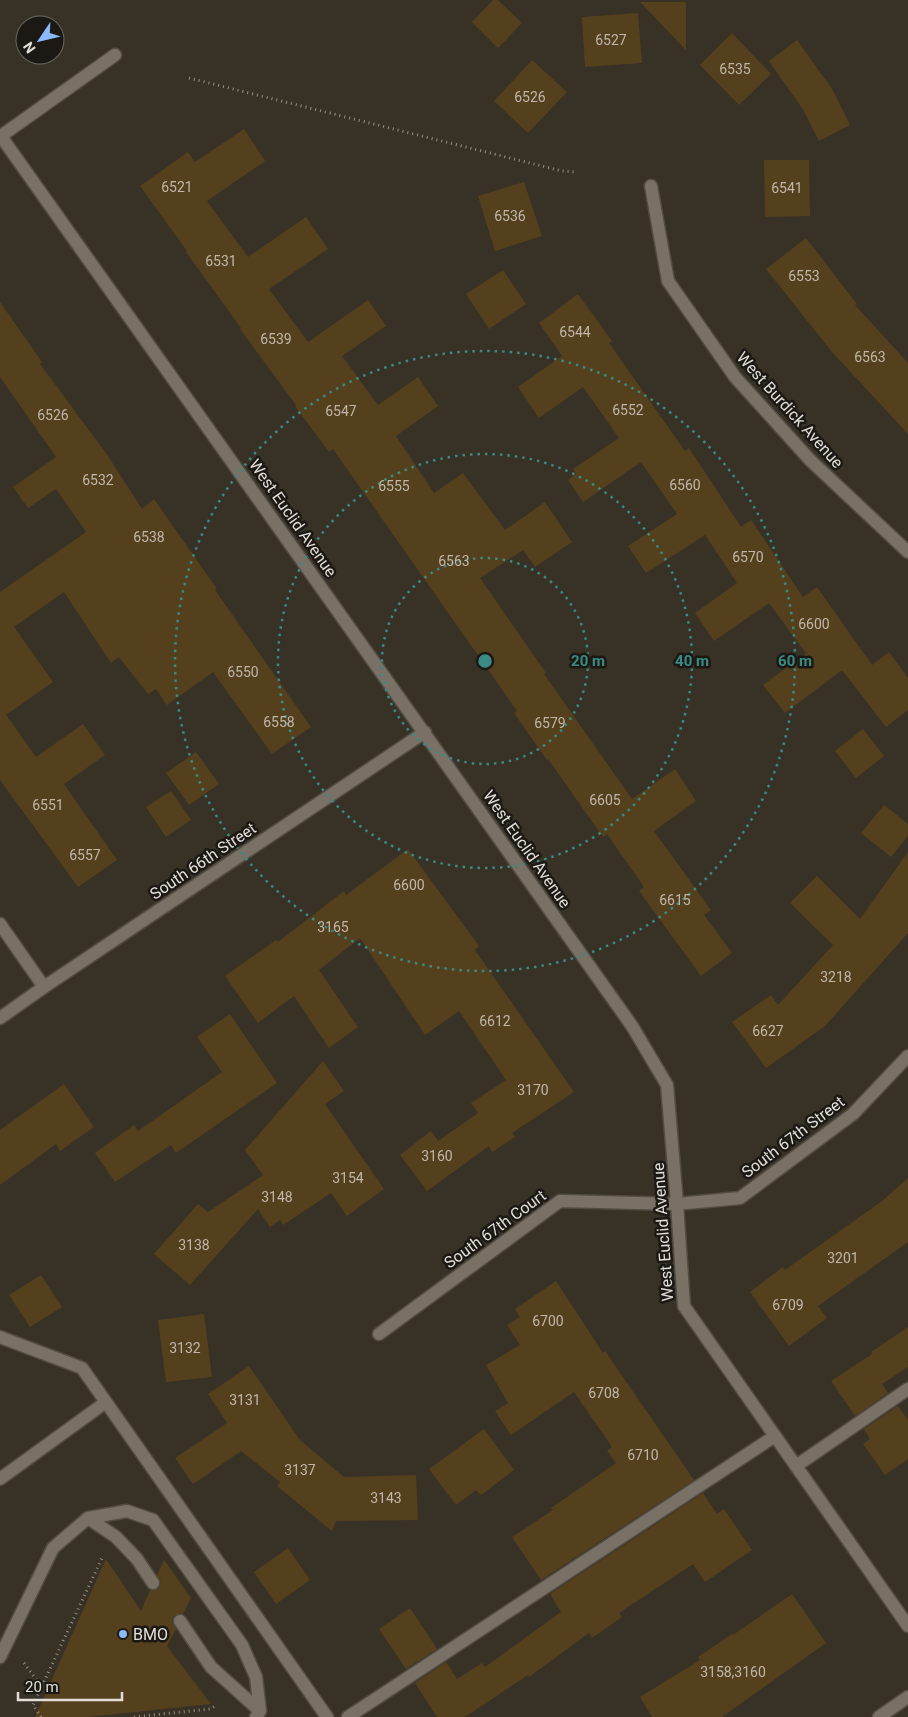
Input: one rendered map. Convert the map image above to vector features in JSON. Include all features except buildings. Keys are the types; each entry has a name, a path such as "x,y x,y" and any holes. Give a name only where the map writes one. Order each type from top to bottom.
{"street":[{"name":"West Euclid Avenue","path":"115,55 0,136 632,1026 667,1086 684,1306 908,1626"},
{"name":"West Burdick Avenue","path":"651,186 668,281 735,377 810,460 908,552"},
{"name":"South 66th Street","path":"0,1018 44,986 425,732"},
{"path":"0,924 44,986"},
{"name":"South 67th Street","path":"677,1204 740,1198 853,1114 908,1056"},
{"name":"South 67th Court","path":"379,1334 560,1201 677,1204"},
{"path":"0,1337 82,1368 326,1717"},
{"path":"796,1466 908,1389"},
{"path":"0,1479 106,1402"},
{"path":"348,1717 775,1436"},
{"path":"0,1657 53,1548 88,1518 127,1510 153,1520 242,1645 256,1677 258,1714"},
{"path":"88,1518 116,1537 137,1559 153,1583"},
{"path":"180,1621 211,1667 239,1692 258,1714"},
{"path":"879,1717 908,1697"}],"path":[{"path":"189,78 552,168 577,172"},
{"path":"41,1717 33,1705 100,1559 116,1537"},
{"path":"134,1717 210,1710 239,1692"}],"place":[{"name":"BMO","path":"123,1634"}]}
